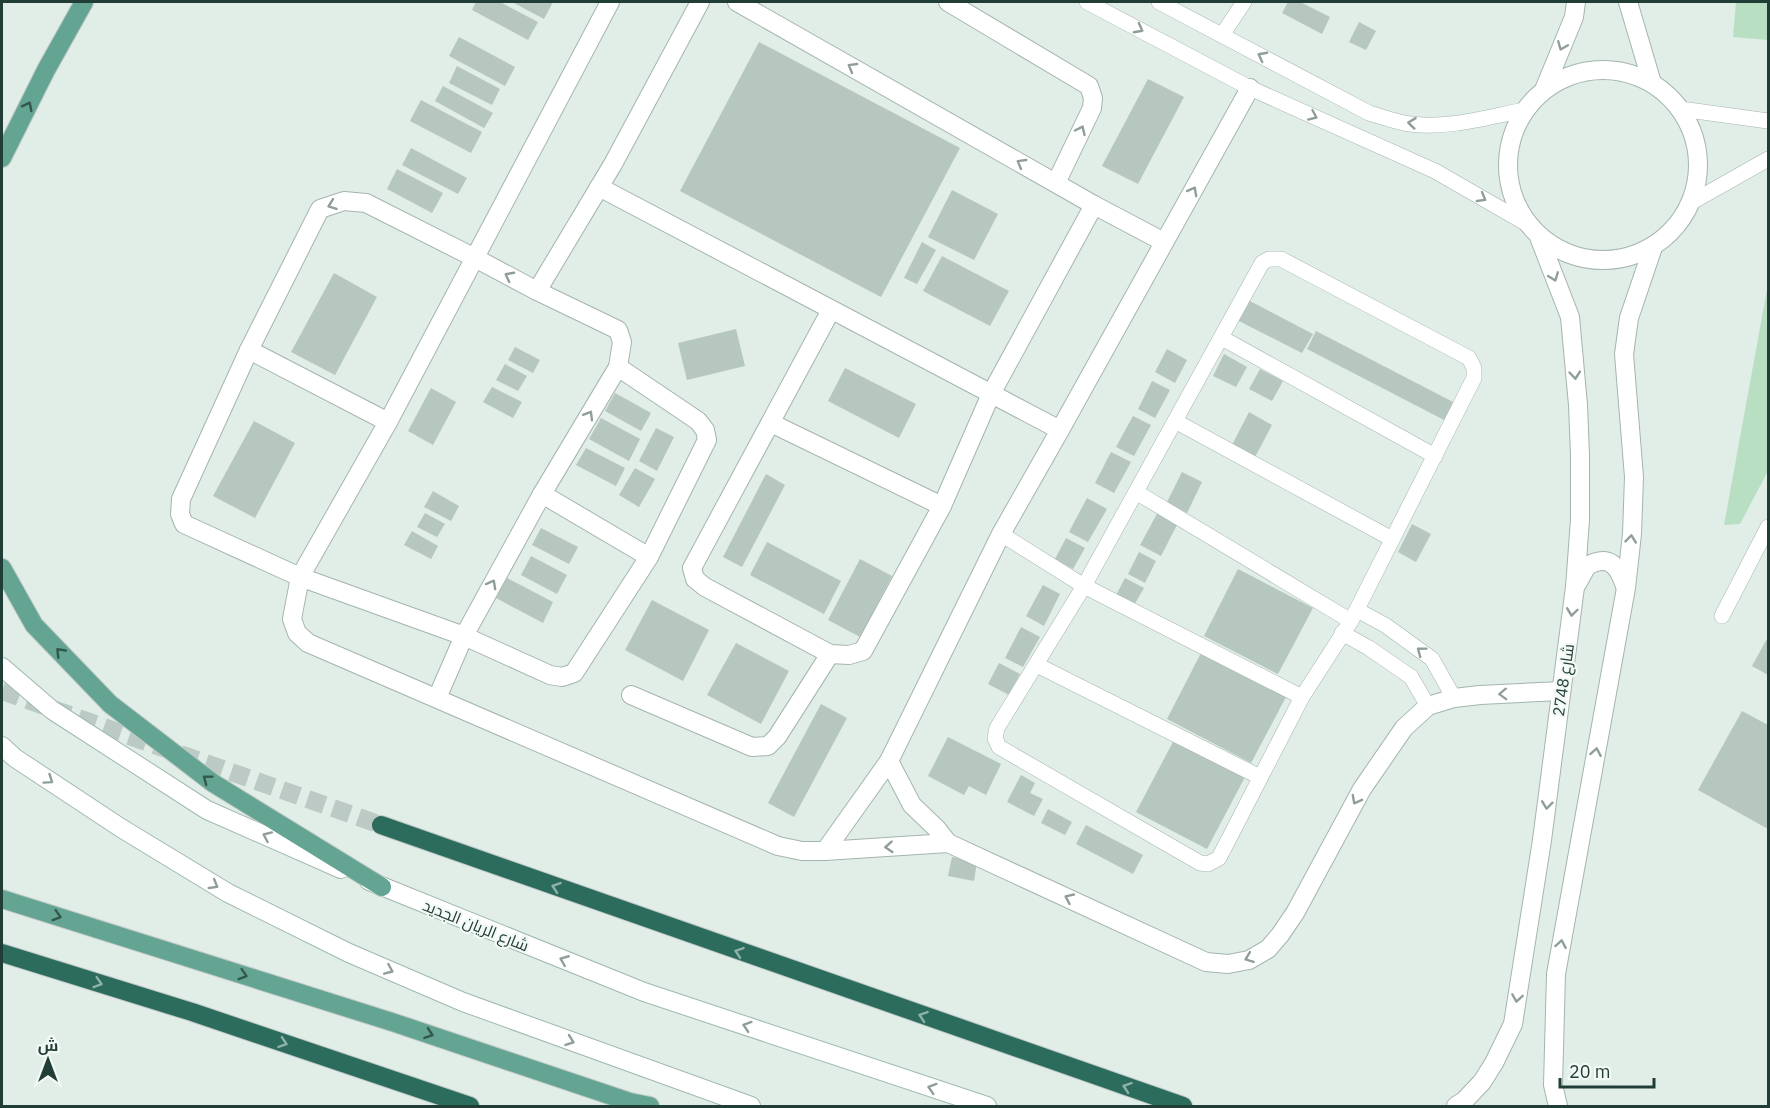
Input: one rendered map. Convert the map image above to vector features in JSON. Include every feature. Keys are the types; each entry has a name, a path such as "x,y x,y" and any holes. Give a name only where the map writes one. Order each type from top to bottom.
{"highway":[{"path":"381,825 1183,1107"},
{"path":"2,954 192,1012 470,1107"}],"main road":[{"path":"2,158 46,70 84,2"},
{"path":"2,568 34,625 110,704 213,783 382,887"},
{"path":"2,899 392,1022 650,1107"}],"street":[{"path":"610,2 388,422 300,577 291,619 297,633 308,642 778,846 802,851 825,851 948,843"},
{"path":"537,291 613,164 700,2"},
{"path":"737,2 1094,205 1164,242"},
{"path":"948,2 1089,86 1093,98 1092,108 1056,183"},
{"path":"1544,90 1574,17 1576,2"},
{"path":"1628,2 1652,83"},
{"path":"1616,70 1652,83 1681,109 1695,138 1699,170 1692,202 1676,228 1653,247 1615,260 1575,256 1534,231 1514,199 1507,168 1511,138 1525,110 1544,90 1578,73 1616,70"},
{"path":"825,851 889,761 1001,534 1250,88"},
{"path":"599,187 1060,430"},
{"path":"438,698 464,636 542,494 618,367 622,342 618,330 366,203 344,201 320,209 249,350 181,499 180,513 184,524 300,577 464,636 550,675 562,677 574,673 649,557 706,440 705,430 698,421 618,367"},
{"path":"831,310 692,568 694,579 705,587 830,654 849,655 862,651 942,506 991,394 1094,205"},
{"name":"شارع 2748","path":"1456,1107 1482,1082 1513,1024 1542,840 1575,587 1580,520 1580,454 1570,317 1534,231"},
{"path":"1558,1107 1553,1085 1556,974 1626,588 1632,534 1634,477 1624,354 1629,318 1653,247"},
{"path":"249,350 388,422"},
{"path":"771,423 942,506"},
{"path":"542,494 649,557"},
{"path":"1575,587 1587,566 1600,561 1616,566 1626,588"},
{"path":"631,695 752,747 768,746 777,737 830,654"},
{"name":"شارع الريان الجديد","path":"2,667 52,710 207,810 382,887 644,992 987,1107"},
{"path":"889,761 912,805 948,843 1206,962 1228,964 1249,960 1268,949 1280,935 1295,913 1362,789 1404,728 1428,706 1454,698 1480,695 1561,691"},
{"path":"2,746 15,758 121,828 228,893 349,953 463,1002 751,1107"}],"lane":[{"path":"1088,2 1250,88 1435,171 1534,231"},
{"path":"1159,2 1370,113 1390,120 1411,124 1455,124 1525,110"},
{"path":"1222,35 1244,2"},
{"path":"1681,109 1768,121"},
{"path":"1692,202 1768,159"},
{"path":"1269,259 1281,259 1468,358 1474,368 1474,378 1350,622 1302,697 1219,858 1208,864 1200,863 999,747 995,738 997,728 1084,586 1175,421 1262,263 1269,259"},
{"path":"1222,338 1435,456"},
{"path":"1175,421 1392,539"},
{"path":"1136,492 1350,622 1370,648 1411,677 1428,706"},
{"path":"1722,616 1768,527"},
{"path":"1001,534 1084,586 1302,697"},
{"path":"1350,622 1385,625 1432,659 1454,698"},
{"path":"1037,665 1260,777"}],"green space":[{"path":"1736,2 1768,2 1768,40 1733,37"},
{"path":"1768,284 1768,471 1740,524 1724,525"}],"building":[{"path":"476,2 500,2 538,22 528,40 472,10"},
{"path":"512,2 553,2 544,19"},
{"path":"1288,2 1300,2 1330,17 1322,34 1282,13"},
{"path":"1359,22 1376,31 1366,50 1349,42"},
{"path":"459,37 515,67 505,86 449,56"},
{"path":"759,42 960,148 881,297 680,191"},
{"path":"457,66 500,89 492,105 449,83"},
{"path":"1148,79 1184,97 1138,184 1102,166"},
{"path":"443,86 493,113 484,128 435,101"},
{"path":"421,100 482,132 471,153 410,121"},
{"path":"411,148 467,178 458,194 402,165"},
{"path":"397,169 443,193 432,213 387,189"},
{"path":"952,190 998,214 974,260 928,237"},
{"path":"922,242 936,250 917,284 904,278"},
{"path":"942,256 1009,291 990,326 923,291"},
{"path":"334,273 377,297 335,375 291,352"},
{"path":"1246,299 1313,334 1302,353 1235,319"},
{"path":"736,329 745,366 687,380 678,343"},
{"path":"1316,331 1455,403 1446,421 1307,349"},
{"path":"515,347 540,360 533,373 508,360"},
{"path":"1167,349 1187,360 1175,383 1155,372"},
{"path":"1224,354 1247,367 1236,387 1213,376"},
{"path":"505,364 527,376 518,391 496,380"},
{"path":"845,368 916,404 899,438 828,401"},
{"path":"1260,369 1283,381 1272,401 1249,389"},
{"path":"1152,381 1170,390 1155,418 1138,409"},
{"path":"492,387 522,402 513,418 483,402"},
{"path":"431,388 456,402 433,445 408,431"},
{"path":"615,393 651,413 641,431 605,411"},
{"path":"1249,412 1272,425 1255,457 1232,445"},
{"path":"1133,416 1151,425 1134,456 1116,447"},
{"path":"601,418 640,439 629,461 589,439"},
{"path":"254,421 295,443 255,518 213,496"},
{"path":"656,428 674,437 657,471 639,461"},
{"path":"586,448 625,468 616,486 576,465"},
{"path":"1111,452 1131,462 1114,493 1095,483"},
{"path":"635,468 655,479 639,507 619,495"},
{"path":"1182,472 1202,482 1187,513 1167,502"},
{"path":"766,474 785,485 742,567 723,557"},
{"path":"433,491 459,506 451,521 424,507"},
{"path":"1087,498 1107,509 1088,542 1069,532"},
{"path":"1158,512 1178,523 1161,556 1140,545"},
{"path":"425,513 445,524 437,537 417,527"},
{"path":"1412,524 1431,534 1416,562 1398,552"},
{"path":"541,528 578,547 569,564 532,545"},
{"path":"412,531 438,546 431,559 404,545"},
{"path":"1066,538 1085,548 1073,569 1055,559"},
{"path":"767,542 841,581 824,614 750,575"},
{"path":"1139,552 1156,561 1145,583 1128,574"},
{"path":"531,556 567,575 557,594 521,575"},
{"path":"860,559 892,576 860,637 828,620"},
{"path":"1238,569 1313,608 1278,674 1204,636"},
{"path":"507,578 553,602 543,623 496,598"},
{"path":"1125,578 1144,588 1133,607 1115,597"},
{"path":"1043,585 1060,594 1044,626 1026,616"},
{"path":"652,600 709,630 683,681 625,650"},
{"path":"1021,627 1040,637 1023,667 1005,658"},
{"path":"1768,637 1768,675 1752,666"},
{"path":"736,643 789,671 761,724 707,695"},
{"path":"1201,653 1286,697 1251,763 1167,719"},
{"path":"999,663 1020,674 1009,695 988,684"},
{"path":"821,704 847,718 794,817 768,803"},
{"path":"1742,711 1768,725 1768,829 1698,790"},
{"path":"948,737 1001,764 986,795 969,786 964,795 928,776"},
{"path":"1174,740 1245,777 1207,849 1136,812"},
{"path":"1021,775 1035,783 1030,793 1043,799 1034,816 1007,802"},
{"path":"1048,809 1072,822 1065,835 1041,823"},
{"path":"1086,825 1143,855 1133,874 1076,844"},
{"path":"952,857 977,862 974,881 948,876"}],"tunnel":[{"path":"2,691 381,825"}]}
